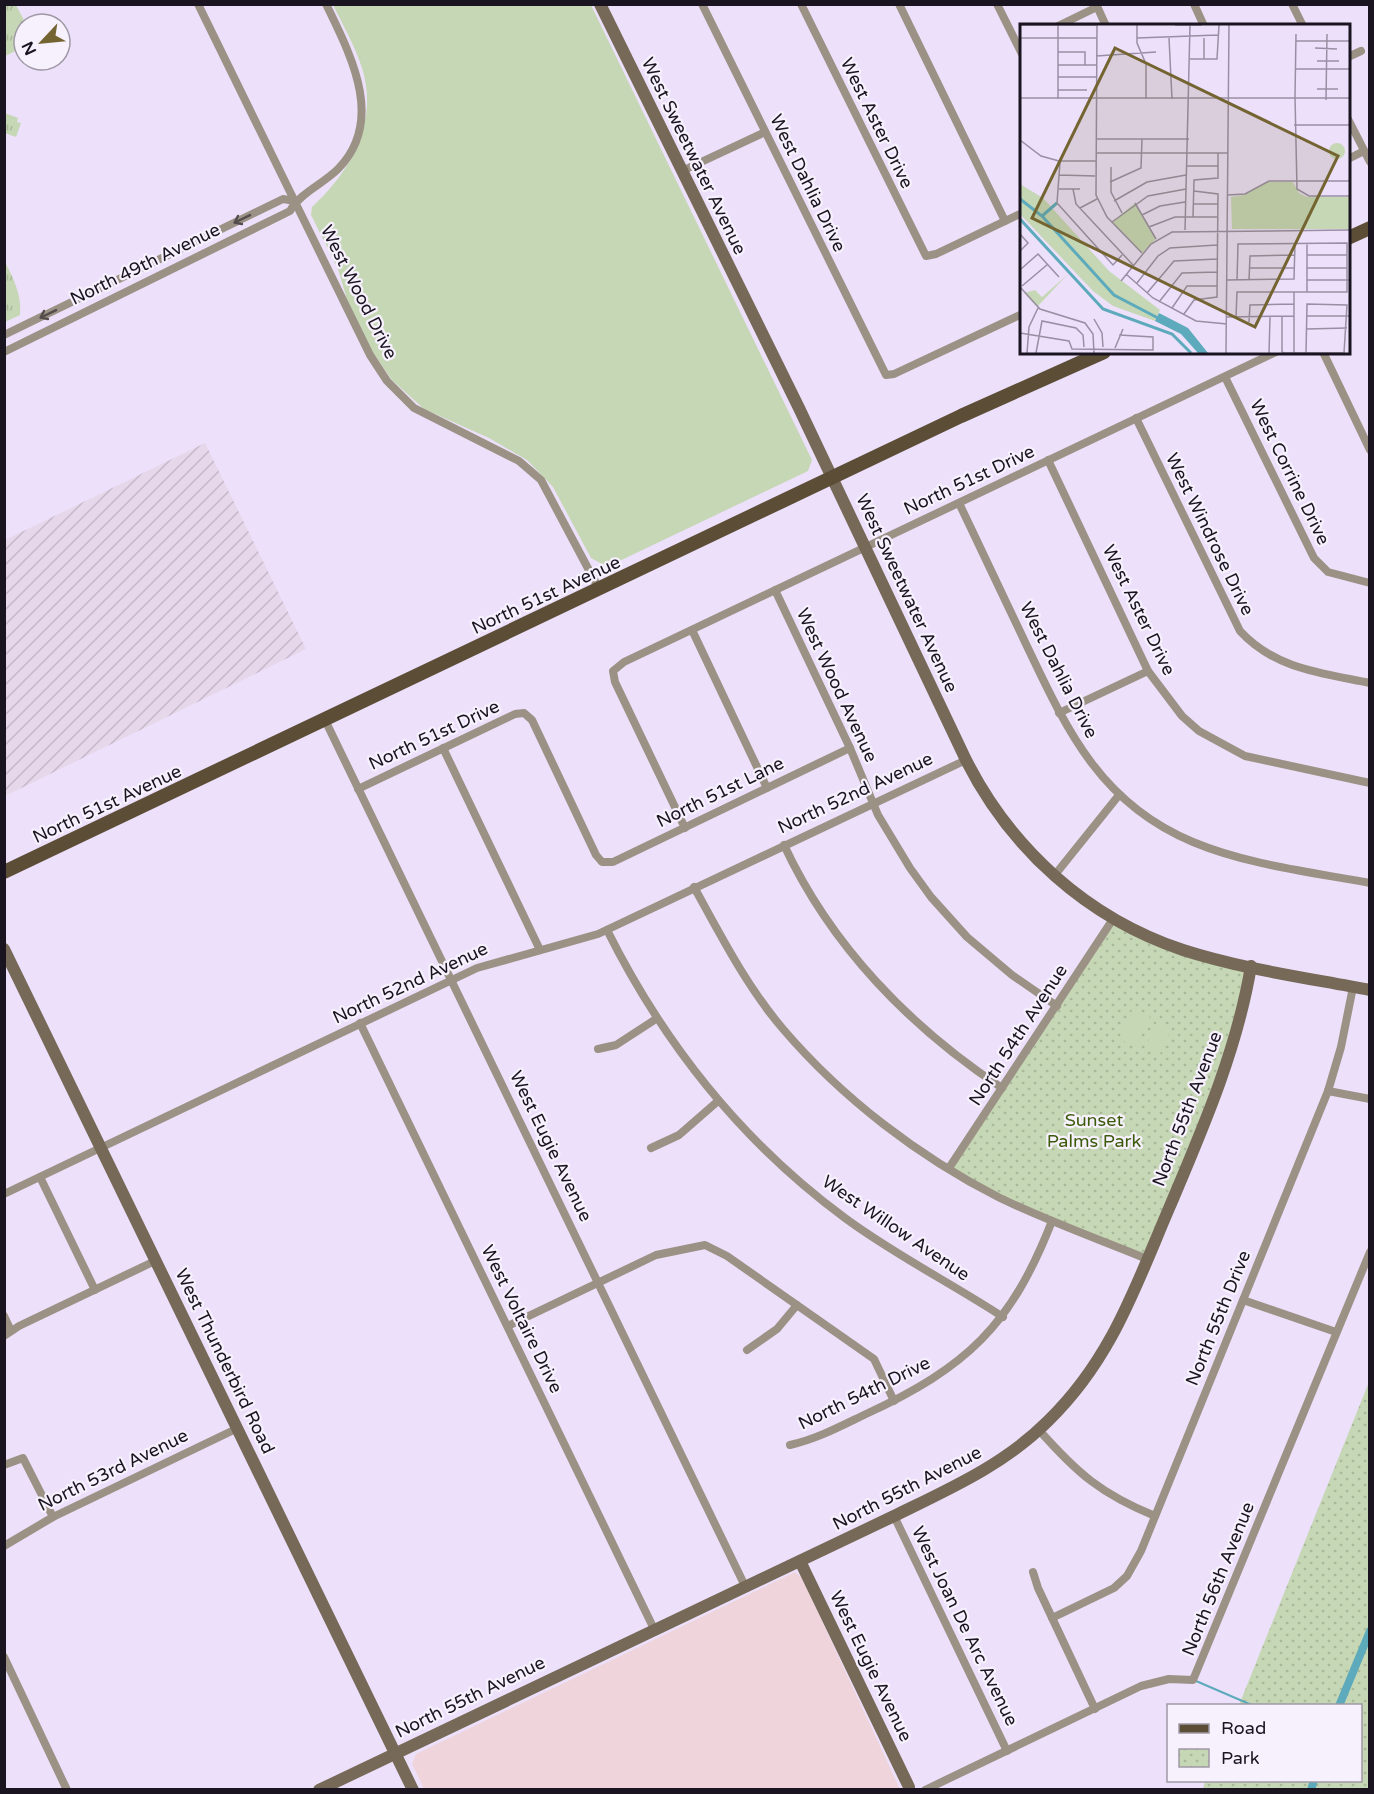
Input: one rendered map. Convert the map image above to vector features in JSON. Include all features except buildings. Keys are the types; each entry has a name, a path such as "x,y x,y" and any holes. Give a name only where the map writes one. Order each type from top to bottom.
{"main road":[{"path":"1350,237 1370,228"},
{"name":"North 51st Avenue","path":"4,872 961,416 1100,354"}],"street":[{"name":"West Wood Drive","path":"198,4 370,355 387,381 414,408 434,420 501,450 519,461 541,480 599,589"},
{"name":"North 49th Avenue","path":"4,352 290,211 295,201 327,180 341,166 352,149 360,122 360,81 355,64 326,4"},
{"name":"West Sweetwater Avenue","path":"600,4 833,478 966,760 1005,823 1054,876 1113,919 1183,950 1370,990"},
{"name":"West Aster Drive","path":"801,4 926,256 936,254 1005,221"},
{"path":"899,4 1005,221 1020,214"},
{"path":"997,4 1019,44"},
{"path":"1194,4 1203,24"},
{"path":"1292,4 1302,24"},
{"name":"West Dahlia Drive","path":"703,5 886,375 894,374 1020,315"},
{"path":"1062,24 1096,6 1105,24"},
{"path":"1350,56 1361,51"},
{"path":"1350,123 1370,162"},
{"path":"682,171 765,132"},
{"path":"1350,158 1364,151"},
{"name":"North 49th Avenue","path":"4,335 283,199 295,201"},
{"name":"North 51st Drive","path":"685,828 615,682 613,671 624,662 1272,354"},
{"path":"1324,354 1370,450"},
{"name":"West Corrine Drive","path":"1226,377 1314,558 1328,573 1370,583"},
{"name":"West Windrose Drive","path":"1136,418 1240,631 1253,645 1285,664 1370,683"},
{"name":"West Aster Drive","path":"1048,460 1148,671 1182,716 1199,732 1231,750 1267,762 1370,783"},
{"name":"West Dahlia Drive","path":"959,502 1059,713 1085,757 1119,795 1165,828 1220,852 1370,884"},
{"name":"West Wood Avenue","path":"775,590 850,748 872,804 910,868 950,918 1012,975 1057,1006"},
{"path":"692,630 767,788"},
{"path":"1059,713 1148,671"},
{"name":"North 51st Drive","path":"358,789 515,714 524,713 532,720 596,855 602,862"},
{"name":"West Eugie Avenue","path":"325,720 745,1586"},
{"path":"443,748 540,950"},
{"name":"North 51st Lane","path":"602,862 613,862 850,748"},
{"name":"North 52nd Avenue","path":"4,1194 450,980 494,961 577,942 606,930 966,760"},
{"path":"1054,876 1119,795"},
{"path":"784,845 802,880 839,938 882,989 950,1051 1002,1088"},
{"path":"694,887 730,953 783,1028 863,1107 949,1168 1000,1197 1052,1221 1147,1259"},
{"name":"North 54th Avenue","path":"949,1168 1113,919"},
{"name":"West Willow Avenue","path":"606,930 656,1019 718,1101 775,1161 846,1219 1003,1317"},
{"name":"West Thunderbird Road","path":"4,949 413,1790"},
{"name":"North 55th Avenue","path":"320,1790 894,1516 992,1466 1039,1430 1082,1384 1102,1357 1128,1307 1222,1077 1243,1005 1251,966"},
{"name":"North 55th Drive","path":"1052,1618 1104,1593 1127,1576 1155,1516 1328,1091 1341,1047 1353,987"},
{"path":"598,1049 616,1045 656,1019"},
{"name":"West Voltaire Drive","path":"360,1023 654,1629"},
{"path":"1328,1091 1370,1099"},
{"path":"651,1148 679,1135 718,1101"},
{"path":"40,1177 95,1290"},
{"name":"North 54th Drive","path":"790,1445 807,1441 894,1401 956,1364 1003,1317 1024,1283 1052,1221"},
{"path":"508,1326 656,1255 705,1245 727,1256 874,1359 894,1401"},
{"name":"North 56th Avenue","path":"925,1790 1160,1680 1193,1680 1370,1252"},
{"path":"4,1316 8,1334 157,1260"},
{"path":"1243,1300 1336,1332"},
{"path":"747,1350 777,1329 797,1305"},
{"name":"North 53rd Avenue","path":"4,1546 53,1517 238,1428"},
{"path":"1039,1430 1092,1484 1128,1505 1155,1516"},
{"path":"4,1465 23,1458 53,1517"},
{"name":"West Joan De Arc Avenue","path":"894,1516 1006,1751"},
{"name":"West Eugie Avenue","path":"800,1561 911,1789"},
{"path":"1033,1572 1095,1709"},
{"path":"4,1657 67,1790"}],"shaded area":[{"path":"205,443 306,649 5,796 5,540"},
{"path":"795,1572 802,1578 900,1789 424,1789 412,1764 416,1754"}],"green space":[{"path":"5,4 16,5 20,12 12,12 12,53 5,56"},
{"path":"333,5 591,5 812,460 808,471 611,565 602,564 591,558 553,487 527,460 489,438 424,409 392,380 371,350 348,303 338,269 311,215 312,207 339,178 358,144 367,107 362,68"},
{"path":"5,113 18,118 17,122 21,123 16,137 5,133"},
{"path":"4,260 20,300 20,315 5,322"},
{"name":"Sunset Palms Park","path":"1113,919 1145,935 1251,966 1243,1005 1147,1259 1052,1221 949,1168"},
{"path":"1133,1008 1150,1016 1136,1047 1119,1039"},
{"path":"1157,1022 1171,1028 1160,1054 1145,1048"},
{"path":"1369,1382 1369,1789 1203,1789 1205,1782 1362,1782 1362,1704 1239,1704"}],"waterway":[{"path":"1340,1704 1370,1631"},
{"path":"1196,1681 1249,1704"},
{"path":"1311,1790 1313,1782"}]}
